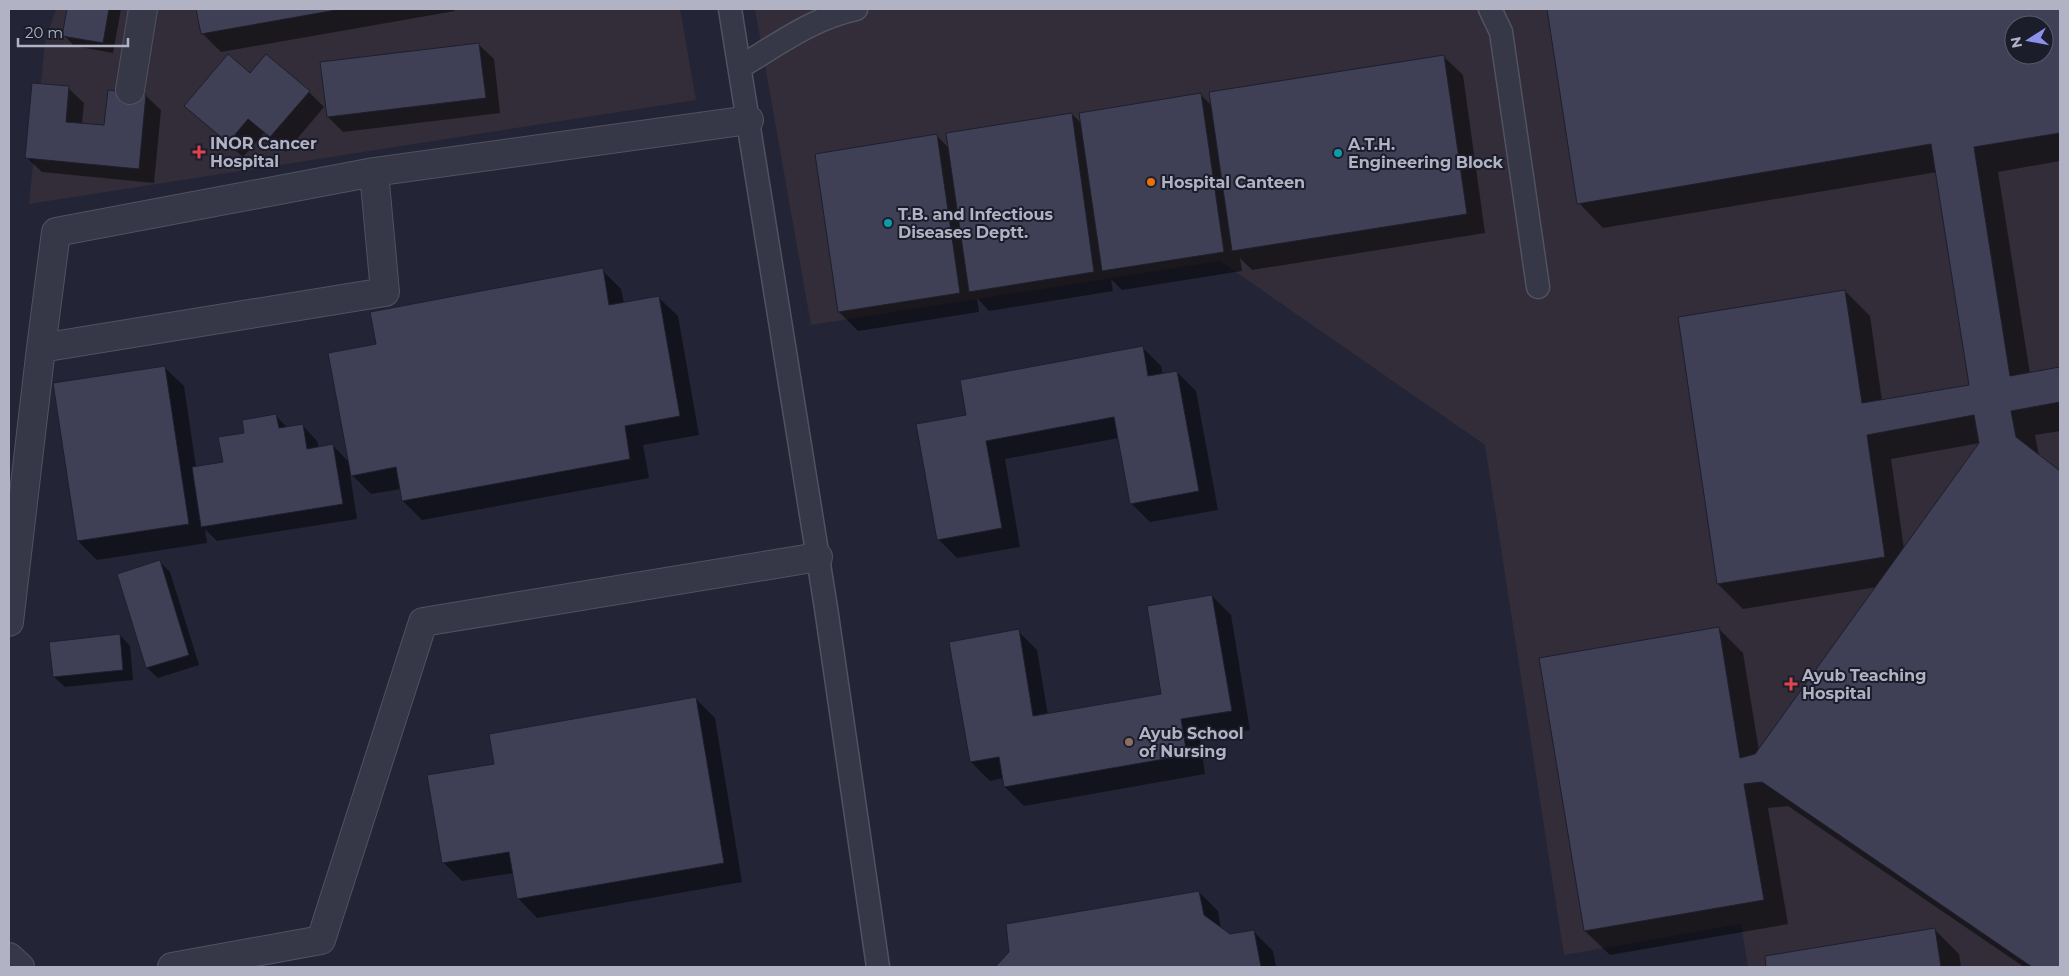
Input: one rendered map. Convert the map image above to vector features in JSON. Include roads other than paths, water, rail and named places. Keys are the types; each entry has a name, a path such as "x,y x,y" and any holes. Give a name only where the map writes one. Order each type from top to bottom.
{"street":[{"path":"130,90 143,9"},
{"path":"9,622 56,232 374,172 749,120"},
{"path":"41,348 385,292 374,172"},
{"path":"172,967 321,940 423,622 818,557"},
{"path":"9,957 20,967"}],"lane":[{"path":"730,9 818,557 878,967"},
{"path":"740,67 819,20 840,12 856,9"},
{"path":"1490,9 1501,32 1538,286"}],"place":[{"name":"INOR Cancer Hospital","path":"199,152"},
{"name":"A.T.H. Engineering Block","path":"1338,153"},
{"name":"Hospital Canteen","path":"1151,182"},
{"name":"T.B. and Infectious Diseases Deptt.","path":"888,223"},
{"name":"Ayub Teaching Hospital","path":"1791,684"},
{"name":"Ayub School of Nursing","path":"1129,742"}]}
